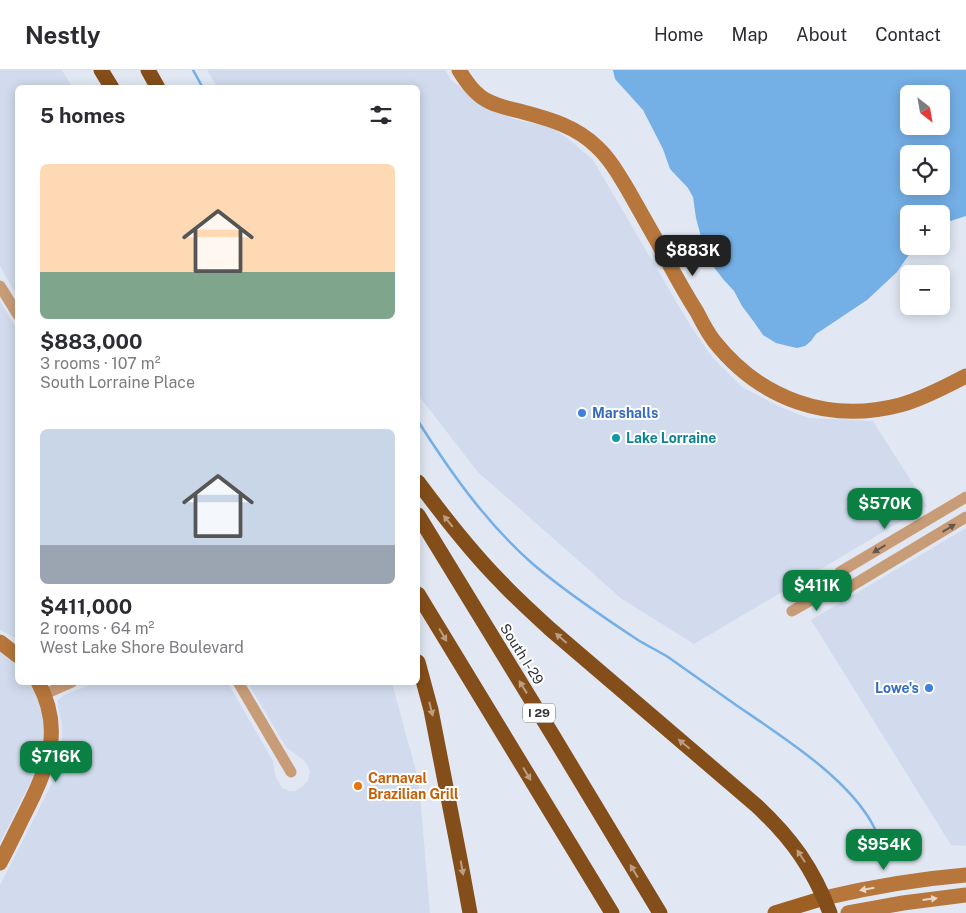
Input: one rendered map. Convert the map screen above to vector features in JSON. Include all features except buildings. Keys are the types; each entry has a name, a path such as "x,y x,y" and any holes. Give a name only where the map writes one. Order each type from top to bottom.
{"highway":[{"path":"101,70 110,85"},
{"path":"148,70 156,85"},
{"path":"420,485 480,560 525,606 733,785 781,829 805,861 820,887 830,913"},
{"name":"South I-29","path":"420,518 660,913"},
{"path":"420,597 612,913"},
{"path":"420,669 431,710 470,913"}],"main road":[{"path":"775,913 824,898"}],"street":[{"path":"459,70 470,86 489,102 563,124 598,147 619,174 714,341 746,374 771,391 808,406 858,411 900,405 966,376"},
{"path":"0,286 15,310"},
{"path":"829,590 840,572 966,497"},
{"path":"792,611 829,590 848,588 966,517"},
{"path":"0,642 15,654"},
{"path":"0,864 35,794 50,756 52,726 50,711 41,688 56,685"},
{"path":"240,685 291,772"},
{"path":"824,898 890,885 966,875"},
{"path":"848,913 903,903 966,895"}],"shaded area":[{"path":"0,70 62,70 71,85 15,85 15,292 0,266"},
{"path":"207,70 445,70 451,80 491,111 521,121 551,127 570,140 593,160 690,325 712,357 742,387 780,407 809,418 873,421 927,506 694,644 622,599 478,472 420,398 420,85 216,85"},
{"path":"0,301 15,326 15,638 0,630"},
{"path":"966,528 966,846 951,845 811,620"},
{"path":"0,651 15,664 15,685 30,685 37,697 43,716 44,744 40,763 0,843"},
{"path":"90,685 229,685 273,761 275,775 282,788 295,791 308,781 310,772 308,766 286,747 249,685 393,685 419,782 430,913 0,913 0,885 52,783 62,748 62,725 58,700 64,695"}],"water":[{"path":"613,70 966,70 966,216 950,221 950,205 900,205 900,255 909,255 900,265 897,272 867,300 816,334 805,346 797,348 776,343 763,335 742,306 734,291 713,266 704,248 693,197 688,188 670,169 663,149 643,110 615,79"}],"waterway":[{"path":"193,70 201,85"},
{"path":"420,424 443,460 485,515 534,565 585,604 638,640 668,657 812,759 831,775 863,809 874,827 881,849"}],"place":[{"name":"Marshalls","path":"582,413"},
{"name":"Lake Lorraine","path":"616,438"},
{"name":"Lowe's","path":"929,688"},
{"name":"Carnaval Brazilian Grill","path":"358,786"}]}
